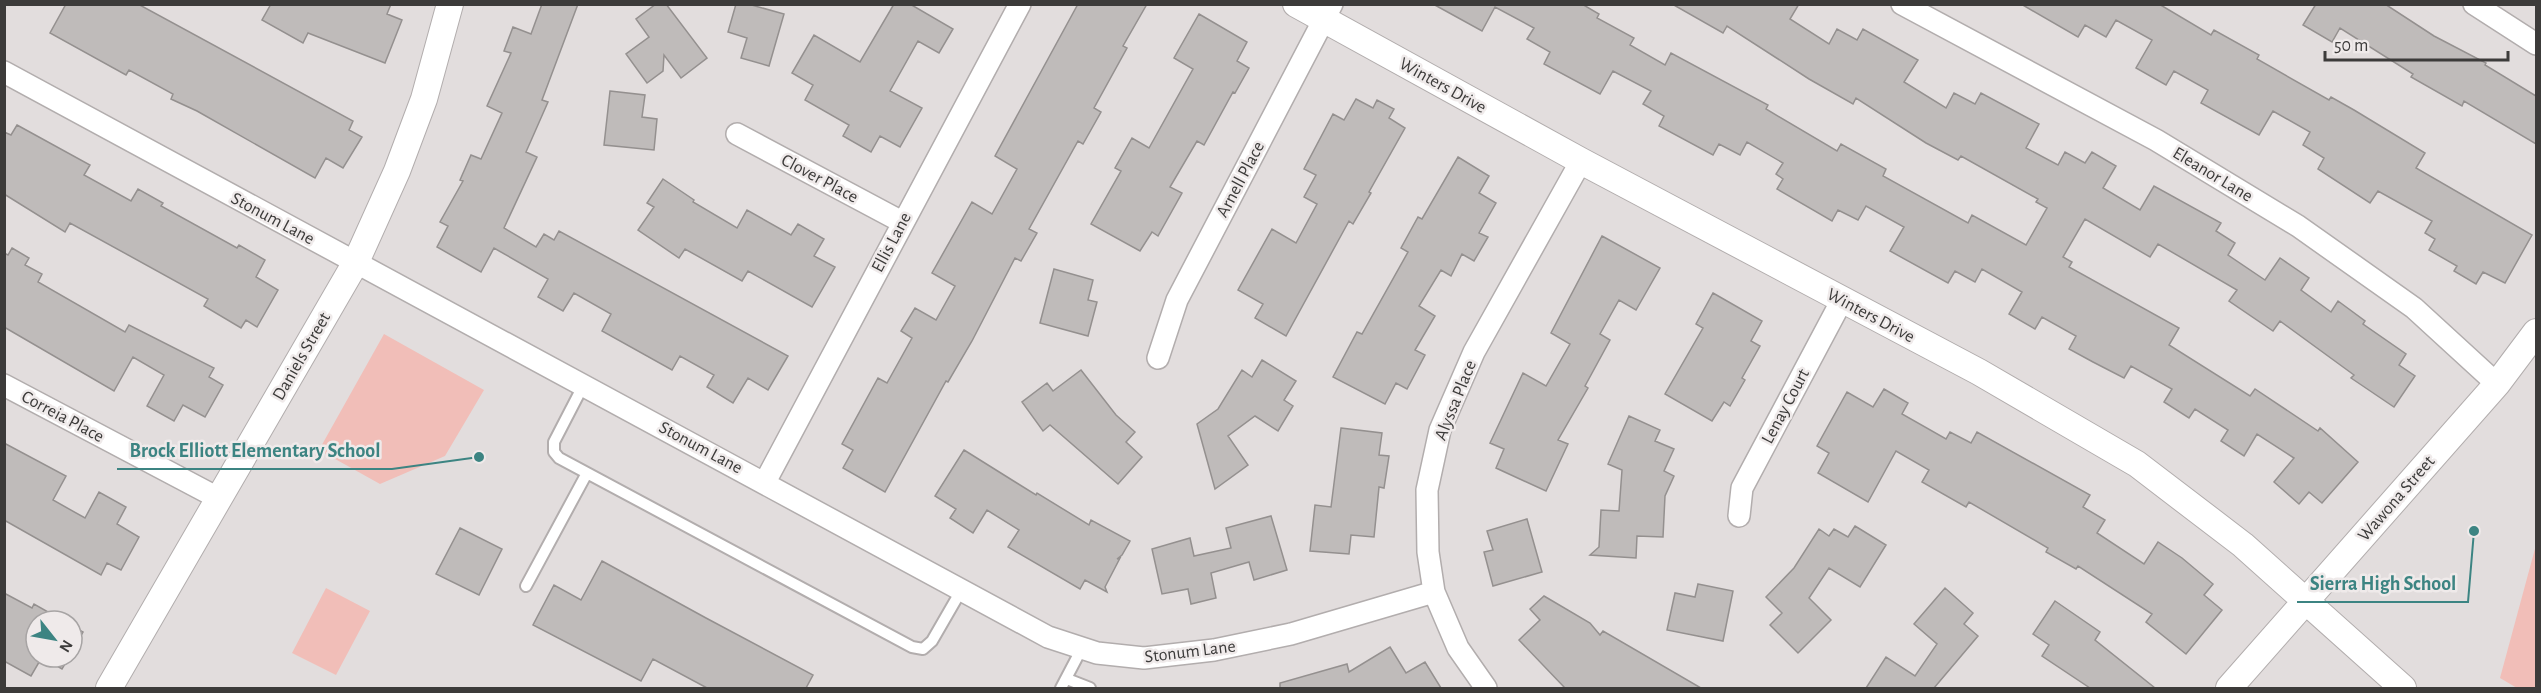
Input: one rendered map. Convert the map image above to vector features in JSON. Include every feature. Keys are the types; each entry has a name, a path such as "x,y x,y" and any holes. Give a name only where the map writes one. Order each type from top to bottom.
{"street":[{"name":"Daniels Street","path":"109,688 356,262 397,171 420,109 450,4"},
{"name":"Ellis Lane","path":"765,482 1020,4"},
{"name":"Winters Drive","path":"1296,4 1328,12 1581,161 1979,372 2137,464 2243,544 2403,688"},
{"name":"Eleanor Lane","path":"1902,4 2156,140 2298,226 2414,308 2497,384"},
{"path":"2474,4 2536,44"},
{"name":"Arnell Place","path":"1158,358 1177,300 1328,12"},
{"name":"Stonum Lane","path":"4,72 1048,637 1096,653 1144,658 1214,651 1291,634 1434,592"},
{"name":"Clover Place","path":"737,134 902,222"},
{"name":"Alyssa Place","path":"1486,688 1458,648 1434,592 1428,552 1427,490 1440,430 1474,352 1581,161"},
{"name":"Lenay Court","path":"1739,516 1742,488 1842,300"},
{"name":"Wawona Street","path":"2229,688 2497,384 2536,332"},
{"name":"Correia Place","path":"4,385 218,498"}],"lane":[{"path":"584,384 554,442 554,452 559,458 912,647 923,649 932,640 962,589"},
{"path":"526,586 587,473"},
{"path":"1082,648 1064,684 1090,688"}],"shaded area":[{"path":"384,334 484,390 445,456 380,484 319,450"},
{"path":"2536,545 2536,688 2517,688 2500,678"},
{"path":"326,588 370,611 336,675 292,653"}],"building":[{"path":"66,4 138,4 353,121 349,130 362,137 343,168 326,158 315,178 197,111 171,99 173,94 129,70 126,75 50,33"},
{"path":"271,4 391,4 387,14 402,20 385,63 308,33 303,43 262,20"},
{"path":"542,4 578,4 542,100 548,102 526,152 537,157 504,228 536,247 544,234 554,240 559,231 788,356 768,390 748,378 733,403 707,387 714,375 680,356 672,370 602,331 611,314 574,293 563,311 538,297 548,279 494,248 481,272 437,247 448,226 440,222 463,181 460,180 471,155 481,159 502,113 487,106 511,53 504,51 513,27 531,34"},
{"path":"656,4 666,4 707,58 681,78 664,55 663,71 647,83 626,54 649,37 636,19"},
{"path":"736,4 748,4 784,14 769,66 741,58 747,38 728,32"},
{"path":"894,4 910,4 953,29 939,53 918,41 890,91 922,108 900,147 880,136 871,152 843,136 849,125 805,100 813,85 792,73 814,35 860,62"},
{"path":"1078,4 1147,4 1123,46 1127,48 1094,108 1101,112 1083,144 1078,141 1029,229 1037,233 1021,261 1015,258 972,341 948,382 946,381 885,492 843,468 853,450 842,444 878,378 887,383 912,338 901,331 915,308 936,320 955,286 932,273 972,202 992,214 1017,169 995,156"},
{"path":"1433,4 1582,4 1599,14 1597,18 1634,38 1630,45 1665,65 1671,53 1768,105 1766,109 1837,151 1841,144 1886,169 1883,176 1968,223 1972,215 2026,245 2047,208 2036,202 2038,199 1961,156 1958,160 1926,143 1856,98 1853,104 1809,79 1727,26 1723,33 1672,4 1799,4 1790,19 1829,44 1837,29 1857,40 1863,29 1918,60 1904,82 1946,108 1954,93 1975,104 1981,93 2039,124 2026,148 2058,165 2065,152 2085,163 2092,152 2116,166 2103,188 2140,210 2154,186 2221,223 2216,231 2235,243 2228,255 2265,280 2280,258 2309,278 2301,290 2331,312 2338,301 2365,321 2363,324 2406,354 2399,365 2415,376 2394,407 2351,378 2354,375 2280,321 2273,331 2229,301 2237,290 2158,244 2150,257 2085,219 2063,257 2072,262 2069,267 2179,328 2169,345 2250,396 2255,389 2318,431 2320,428 2358,462 2322,503 2309,492 2299,504 2274,482 2294,458 2257,434 2244,456 2221,441 2228,430 2195,409 2189,418 2164,402 2172,389 2131,366 2124,378 2069,349 2076,336 2042,317 2035,329 2009,314 2022,292 1982,269 1975,282 1955,271 1948,283 1890,251 1904,227 1866,206 1858,220 1838,210 1832,221 1777,189 1783,179 1776,174 1783,163 1747,142 1740,155 1719,144 1713,155 1659,126 1664,116 1643,104 1651,91 1613,71 1600,94 1544,64 1550,52 1527,39 1534,28 1495,7 1482,31"},
{"path":"2021,4 2159,4 2211,35 2214,30 2259,55 2257,59 2329,100 2331,97 2425,153 2416,168 2532,235 2505,283 2483,272 2476,284 2454,271 2457,266 2429,250 2435,239 2425,233 2432,221 2378,191 2370,203 2318,169 2324,158 2303,145 2310,132 2273,111 2259,135 2201,103 2208,90 2174,71 2166,85 2136,68 2152,40 2116,20 2106,37 2085,25 2078,37"},
{"path":"2316,4 2385,4 2434,36 2486,63 2485,65 2536,96 2536,144 2464,101 2462,106 2411,77 2413,74 2340,28 2332,42 2303,25"},
{"path":"1199,14 1247,42 1237,61 1249,68 1204,145 1197,141 1170,187 1182,193 1158,236 1152,232 1140,251 1091,224 1121,171 1115,168 1132,138 1149,148 1193,69 1174,58"},
{"path":"610,91 645,95 642,117 657,119 654,150 604,145"},
{"path":"1356,99 1373,108 1377,100 1394,109 1389,118 1405,128 1369,192 1371,193 1353,224 1349,221 1286,336 1255,318 1263,304 1238,290 1272,229 1296,243 1317,204 1304,197 1316,175 1304,169 1333,114 1344,120"},
{"path":"17,125 90,165 84,175 131,201 138,189 163,203 161,206 237,248 239,245 265,260 256,277 278,290 257,327 246,320 241,328 204,306 208,299 70,223 65,232 4,194 4,132 11,135"},
{"path":"1458,157 1489,176 1479,193 1496,203 1479,233 1488,237 1474,261 1462,254 1451,276 1441,270 1419,306 1435,316 1415,350 1425,355 1407,389 1396,383 1385,404 1333,377 1357,332 1362,334 1408,252 1401,248 1418,217 1422,219"},
{"path":"663,179 694,200 693,202 737,228 747,210 791,235 798,224 824,239 814,256 835,267 812,307 748,271 742,281 685,249 679,258 638,230 654,207 647,203"},
{"path":"1602,236 1660,268 1636,310 1619,300 1600,334 1610,340 1585,386 1588,388 1558,440 1568,444 1546,491 1496,468 1504,449 1490,443 1523,373 1546,386 1570,344 1551,333"},
{"path":"12,248 29,258 25,265 42,274 38,282 125,332 129,325 214,368 209,377 223,385 205,417 183,405 174,421 147,406 164,375 133,357 114,391 4,327 4,253 8,255"},
{"path":"1054,269 1093,280 1088,300 1097,302 1088,336 1040,323"},
{"path":"1713,293 1762,321 1751,341 1760,346 1742,378 1745,380 1730,406 1724,402 1712,421 1665,394 1703,328 1696,324"},
{"path":"1262,360 1296,381 1284,400 1293,406 1278,431 1255,416 1228,436 1248,465 1215,489 1197,424 1218,409 1242,370 1252,377"},
{"path":"1081,370 1116,415 1135,432 1126,442 1142,457 1118,484 1050,425 1043,431 1022,402 1047,383 1053,391"},
{"path":"1884,389 1908,403 1902,414 1946,439 1950,432 1971,443 1977,432 2090,495 2083,507 2105,520 2097,533 2144,564 2158,542 2182,558 2213,584 2204,595 2222,610 2186,654 2146,622 2152,614 2078,566 2076,569 2046,552 2048,548 1969,502 1966,507 1922,482 1929,470 1896,451 1868,502 1818,473 1829,453 1817,446 1847,392 1873,407"},
{"path":"1629,416 1660,430 1655,441 1674,449 1664,471 1674,476 1665,496 1663,537 1637,536 1636,558 1590,555 1599,547 1601,510 1619,511 1622,470 1608,464"},
{"path":"1341,428 1382,433 1379,455 1389,456 1384,488 1379,487 1374,537 1351,535 1349,554 1310,551 1315,505 1331,507"},
{"path":"4,443 66,476 53,500 85,518 99,492 126,507 117,524 139,537 121,570 107,563 101,575 4,520"},
{"path":"964,450 1089,525 1091,520 1130,541 1117,559 1120,558 1105,587 1107,592 1085,580 1080,589 1008,547 1019,530 987,510 973,533 950,518 956,509 935,496"},
{"path":"1271,516 1287,570 1254,580 1249,562 1211,573 1216,598 1191,604 1188,589 1162,594 1152,549 1190,538 1194,556 1231,548 1226,528"},
{"path":"1527,519 1542,572 1493,586 1484,552 1493,550 1487,531"},
{"path":"1855,526 1886,545 1860,587 1829,568 1809,598 1831,620 1798,653 1770,625 1782,613 1766,597 1794,568 1819,529 1829,536 1834,529 1848,537"},
{"path":"460,528 502,549 479,595 436,574"},
{"path":"602,561 813,675 806,688 707,688 653,659 641,681 533,625 554,585 581,600"},
{"path":"1698,584 1733,591 1723,641 1667,630 1675,593 1695,597"},
{"path":"1945,588 1973,613 1964,624 1978,636 1934,688 1866,688 1886,657 1915,676 1937,644 1914,624"},
{"path":"4,593 32,608 34,604 43,609 24,609 24,669 35,669 31,676 4,661"},
{"path":"1544,596 1590,623 1600,635 1603,631 1701,688 1565,688 1519,640 1540,620 1530,609"},
{"path":"2055,601 2100,632 2095,640 2155,688 2090,688 2042,656 2049,645 2033,634"},
{"path":"1390,647 1406,673 1425,662 1441,688 1280,688 1280,683 1347,664 1349,672"}],"place":[{"name":"Brock Elliott Elementary School","path":"479,457"},
{"name":"Sierra High School","path":"2474,531"}]}
